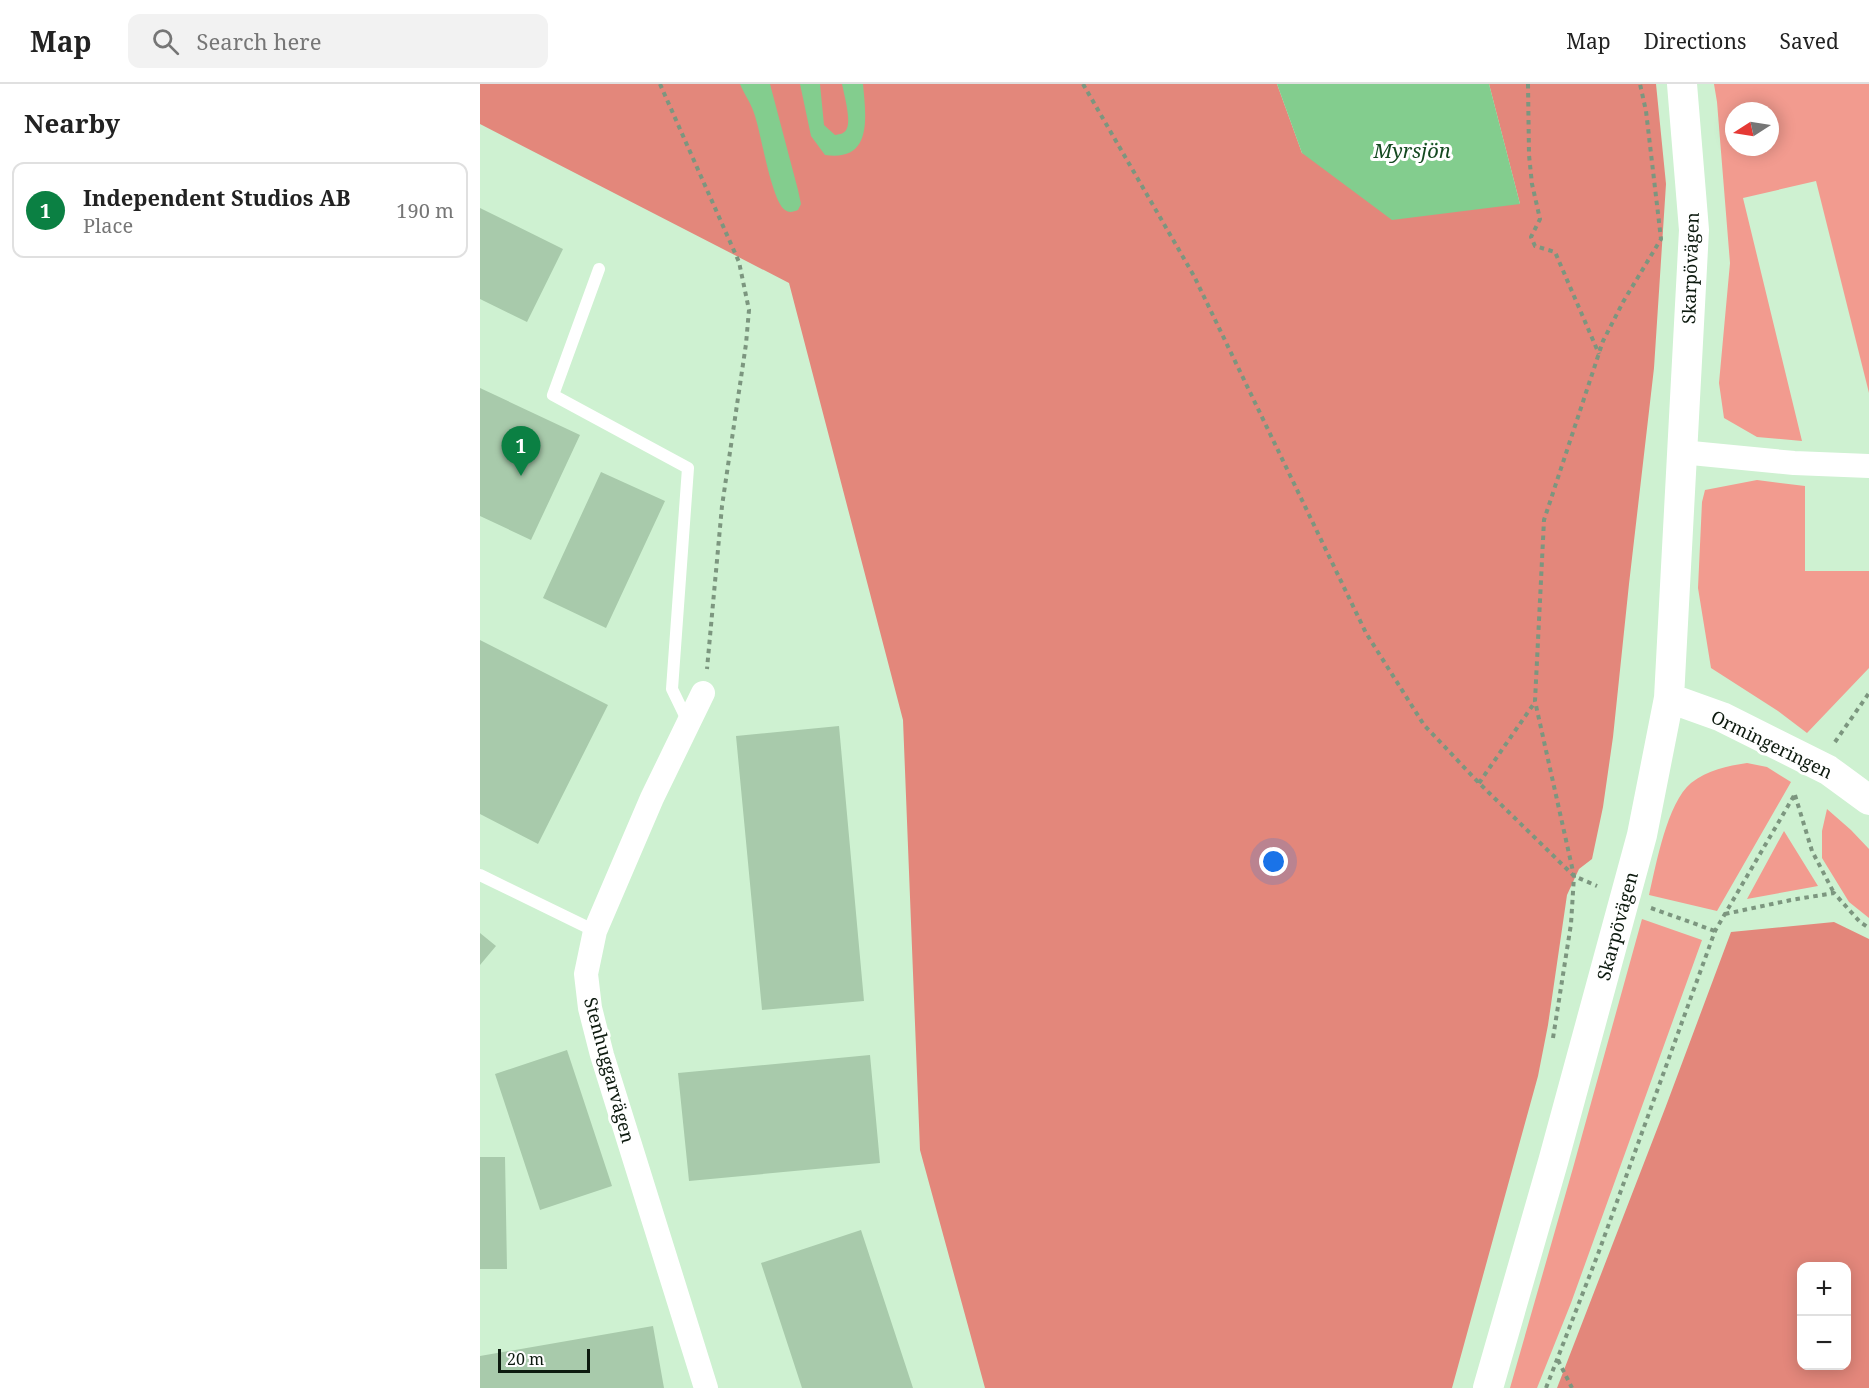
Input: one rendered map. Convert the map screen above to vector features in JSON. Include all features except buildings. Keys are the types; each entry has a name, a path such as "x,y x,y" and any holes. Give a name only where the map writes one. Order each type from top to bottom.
{"street":[{"name":"Skarpövägen","path":"1488,1388 1642,836 1669,698 1694,230 1682,84"},
{"path":"1681,452 1794,463 1869,466"},
{"name":"Stenhuggarvägen","path":"703,693 652,798 595,931 586,974 592,1017 602,1055 706,1388"},
{"name":"Ormingeringen","path":"1669,698 1722,717 1790,750 1828,770 1869,800"}],"lane":[{"path":"599,269 553,395 687,468 672,689 688,722"},
{"path":"480,875 595,931"}],"path":[{"path":"660,84 739,262 749,310 722,506 709,660 703,693"},
{"path":"1083,84 1194,276 1365,633 1424,725 1479,783 1574,876 1599,887"},
{"path":"1528,84 1529,155 1532,184 1540,219 1531,237 1534,246 1556,252 1599,354"},
{"path":"1575,1081 1551,1049 1571,924 1574,876 1535,701 1544,520 1603,341 1623,302 1661,239 1646,111 1640,84"},
{"path":"1831,748 1869,693"},
{"path":"1479,783 1535,701"},
{"path":"1546,1388 1598,1254 1715,931 1795,794 1812,851 1834,893 1860,922 1869,928"},
{"path":"1724,914 1834,893"},
{"path":"1645,906 1715,931"},
{"path":"1558,1359 1572,1388"}],"shaded area":[{"path":"480,84 1277,84 1302,153 1520,204 1489,84 1656,84 1666,184 1654,368 1613,737 1603,807 1592,859 1579,869 1567,895 1548,1025 1538,1076 1452,1388 985,1388 920,1150 903,720 789,283 480,124"},
{"path":"1714,84 1869,84 1869,393 1816,181 1743,198 1802,441 1757,437 1724,418 1719,383 1730,263"},
{"path":"1757,480 1805,486 1805,571 1869,571 1869,668 1807,733 1778,711 1711,668 1698,588 1702,502 1705,490"},
{"path":"1747,763 1767,767 1791,782 1717,911 1649,895 1669,819 1683,792 1691,783 1704,775 1725,767"},
{"path":"1827,809 1869,849 1869,918 1849,902 1822,858 1822,831"},
{"path":"1784,831 1818,886 1747,899"},
{"path":"1642,919 1702,940 1571,1303 1537,1388 1510,1388 1573,1168"},
{"path":"1834,922 1869,939 1869,1388 1557,1388 1731,932"}],"water":[{"path":"740,84 770,84 798,190 801,204 798,210 788,212 780,204 771,180 754,113"},
{"path":"800,84 820,84 824,125 835,135 845,131 848,124 842,84 863,84 865,123 859,144 852,152 825,155 811,136"},
{"name":"Myrsjön","path":"1277,84 1489,84 1520,204 1392,220 1302,153"}],"place":[{"name":"Independent Studios AB","path":"521,476"}]}
